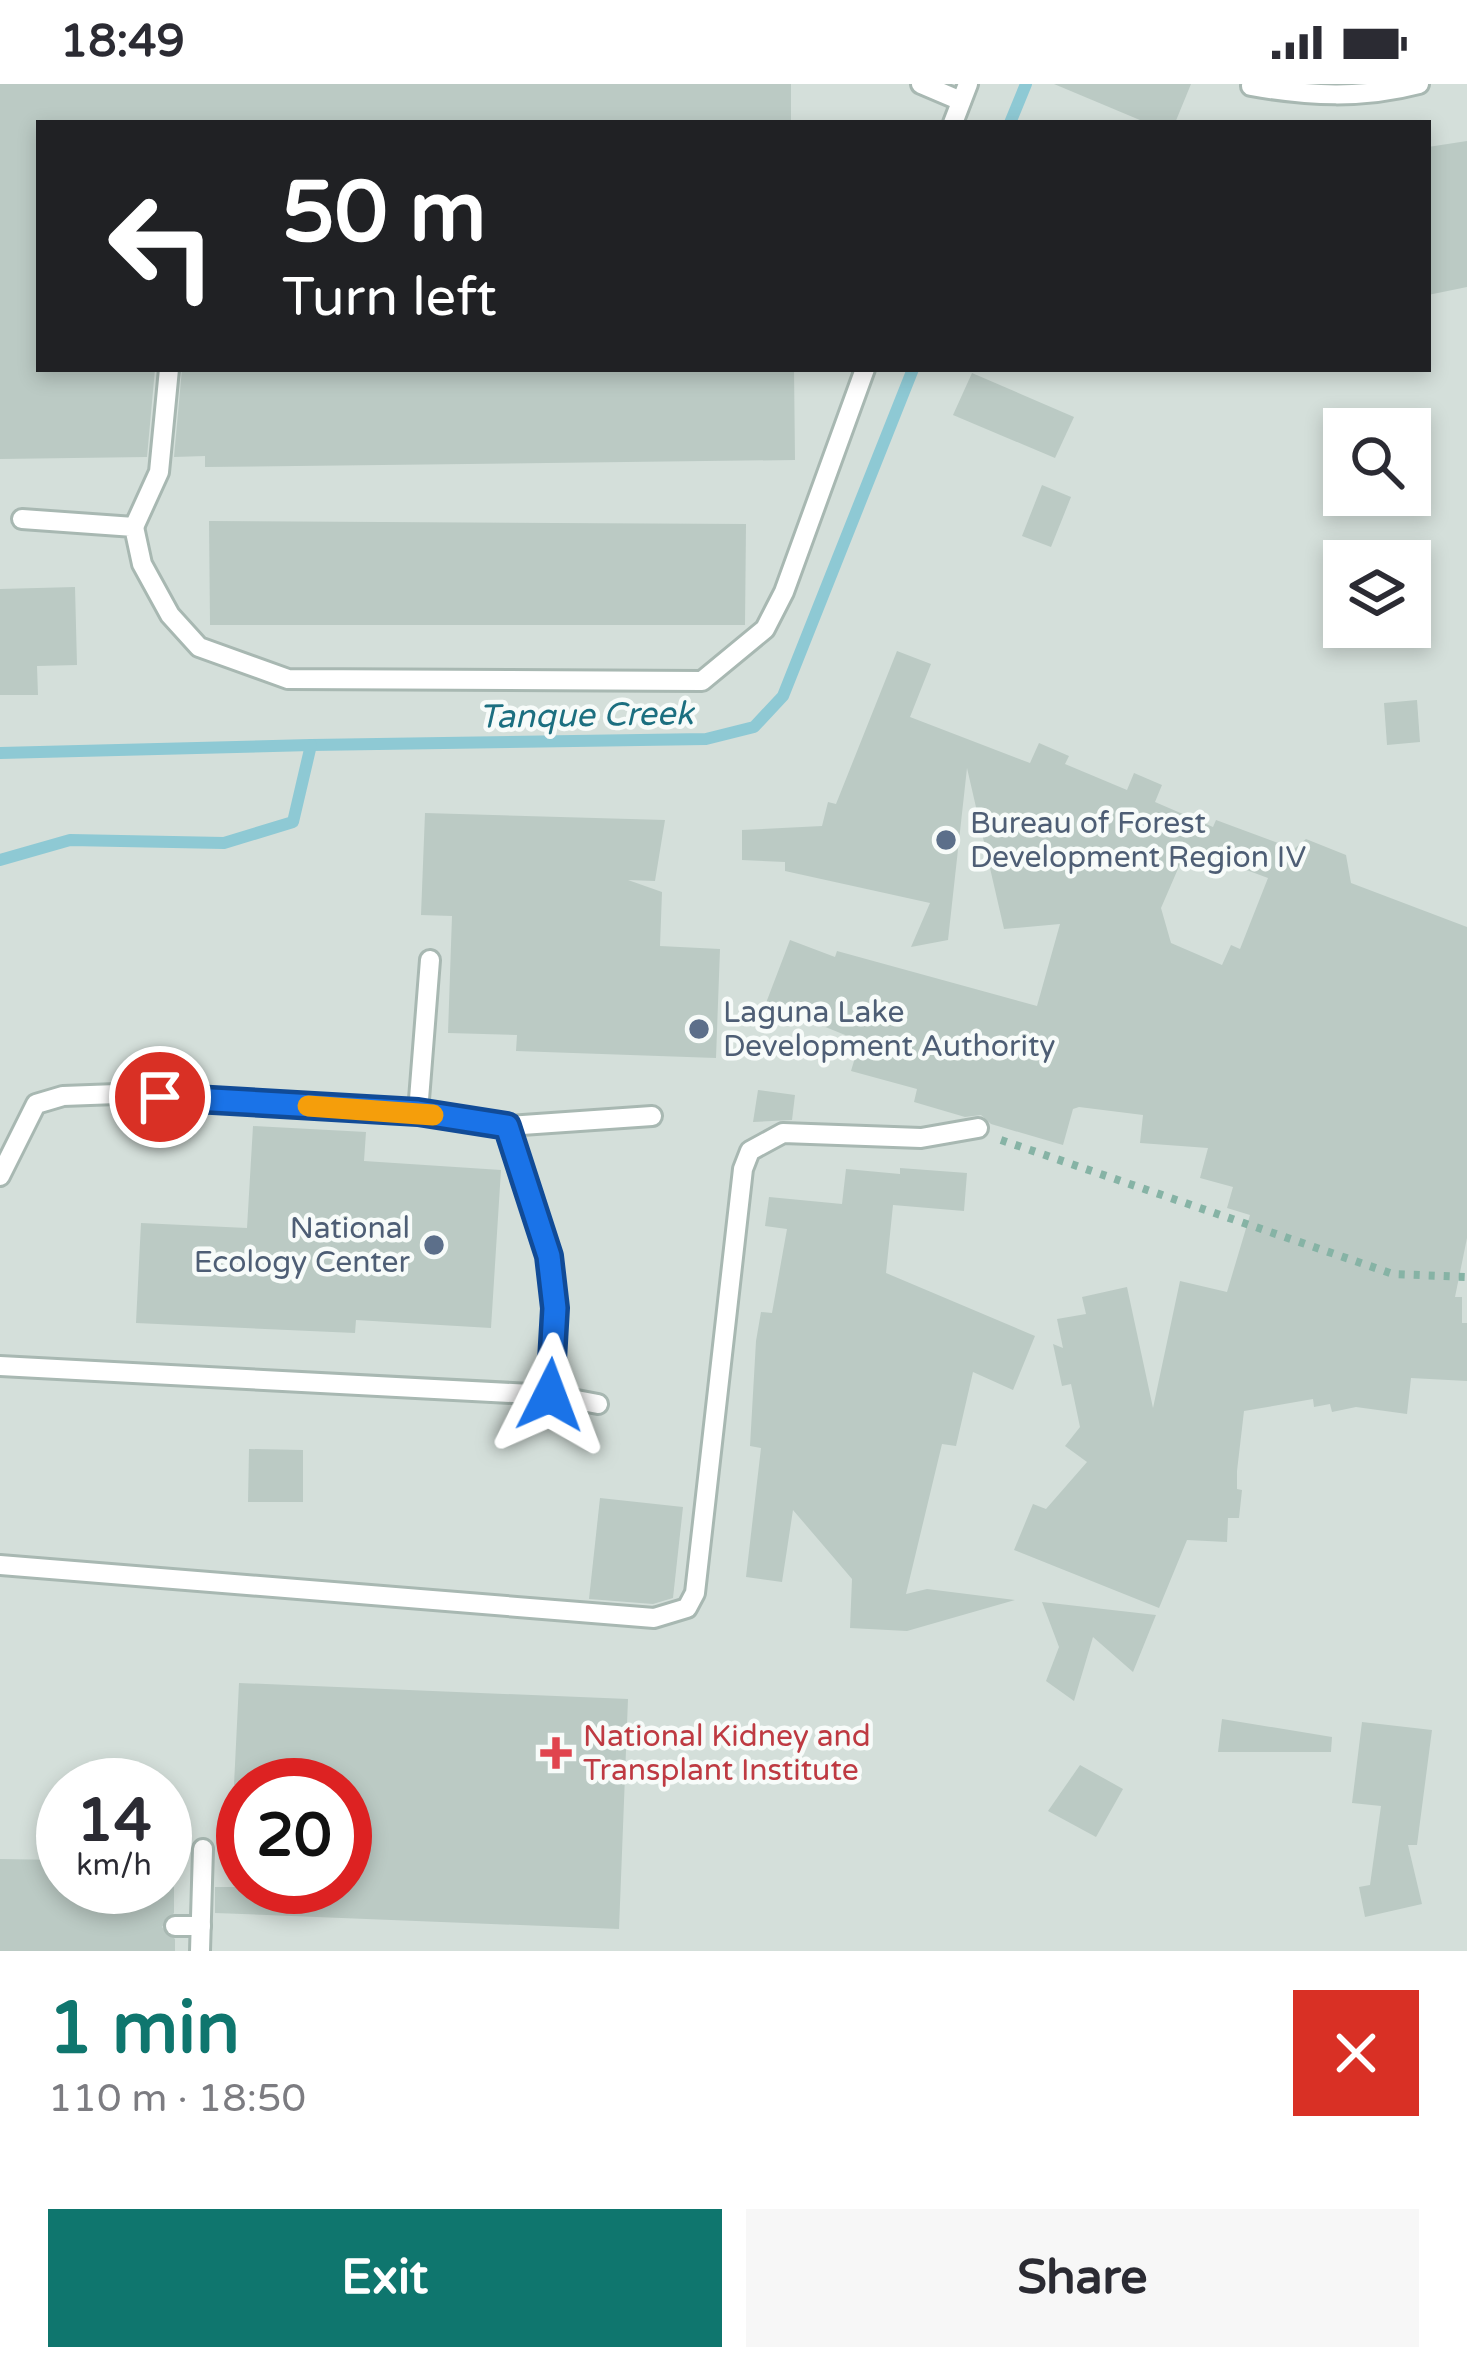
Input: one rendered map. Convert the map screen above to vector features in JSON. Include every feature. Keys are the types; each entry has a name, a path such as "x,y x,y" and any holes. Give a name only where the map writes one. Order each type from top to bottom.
{"lane":[{"path":"921,84 964,92"},
{"path":"1251,86 1304,95 1378,95 1419,84"},
{"path":"169,372 159,472 134,527 142,564 170,615 199,647 288,679 702,681 765,628 784,592 864,372"},
{"path":"22,519 134,527"},
{"path":"418,1112 430,960"},
{"path":"0,1176 36,1104 63,1096 117,1094 418,1112 507,1126 652,1116"},
{"path":"507,1126 549,1256 555,1308 550,1395"},
{"path":"0,1565 654,1618 687,1608 695,1593 743,1169 750,1151 783,1133 921,1138 978,1128"},
{"path":"0,1366 550,1395 598,1404"},
{"path":"200,1951 203,1849"},
{"path":"175,1926 201,1926"}],"path":[{"path":"978,1128 1027,1150 1393,1274 1467,1277"}],"shaded area":[{"path":"0,84 1467,84 1467,1951 0,1951"}],"building":[{"path":"0,84 791,84 791,120 36,120 36,372 155,372 147,457 0,459"},
{"path":"1054,84 1191,84 1176,120 1140,120"},
{"path":"1467,141 1467,287 1431,294 1431,147"},
{"path":"182,372 794,372 795,460 205,467 205,456 174,457"},
{"path":"972,373 1074,417 1055,458 953,415"},
{"path":"1042,485 1071,497 1051,547 1022,536"},
{"path":"209,521 746,524 745,625 210,625"},
{"path":"75,587 77,665 37,666 38,695 0,695 0,589"},
{"path":"897,651 931,664 910,717 1030,763 1039,743 1069,756 1065,764 1127,790 1134,773 1162,785 1155,802 1213,827 1216,820 1294,849 1306,839 1346,855 1351,883 1467,927 1467,1238 1455,1297 1462,1297 1462,1323 1467,1323 1467,1381 1411,1378 1407,1414 1356,1407 1332,1412 1330,1404 1314,1407 1313,1399 1244,1411 1237,1471 1237,1489 1242,1490 1239,1518 1228,1518 1227,1542 1187,1540 1159,1608 1014,1550 1033,1504 1046,1509 1087,1462 1065,1446 1080,1427 1071,1384 1062,1386 1053,1344 1063,1348 1057,1319 1086,1314 1082,1297 1127,1287 1153,1408 1180,1281 1227,1292 1250,1215 1227,1208 1233,1187 1200,1178 1208,1148 1140,1143 1143,1115 1073,1109 1063,1145 991,1124 981,1115 965,1117 914,1102 917,1089 851,1071 860,1041 766,1003 790,940 835,957 837,951 1037,1006 1060,924 1004,929 967,768 948,940 911,947 930,903 785,871 785,862 742,860 742,830 822,826 828,802 836,804","holes":["1187,848 1268,878 1240,949 1231,945 1222,965 1171,943 1161,908"]},
{"path":"1417,700 1420,742 1387,745 1384,703"},
{"path":"425,813 665,820 655,881 628,880 662,892 660,946 720,949 716,1058 516,1051 517,1035 448,1033 452,916 421,915"},
{"path":"758,1090 795,1095 792,1120 753,1122"},
{"path":"253,1126 366,1132 364,1161 501,1170 491,1328 356,1320 355,1333 136,1323 141,1223 247,1228"},
{"path":"900,1168 967,1173 964,1211 893,1205 886,1273 1035,1336 1013,1390 973,1372 956,1446 942,1444 906,1594 927,1589 1015,1600 907,1631 850,1628 852,1579 793,1510 782,1582 746,1577 761,1448 750,1446 756,1341 761,1312 772,1313 787,1229 765,1226 769,1197 842,1204 846,1169 900,1174"},
{"path":"249,1449 303,1450 303,1502 248,1502"},
{"path":"600,1498 683,1507 673,1598 653,1604 589,1599"},
{"path":"1042,1602 1156,1615 1133,1672 1093,1637 1074,1701 1046,1681 1059,1647"},
{"path":"239,1683 628,1699 619,1929 240,1914 372,1914 372,1758 235,1758"},
{"path":"1222,1719 1332,1737 1331,1752 1218,1752"},
{"path":"1362,1722 1432,1730 1417,1845 1408,1845 1422,1904 1365,1917 1359,1887 1370,1885 1381,1806 1352,1803"},
{"path":"1080,1765 1123,1789 1096,1837 1048,1811"},
{"path":"0,1859 36,1860 36,1914 173,1914 162,1927 175,1939 175,1951 0,1951"}],"waterway":[{"name":"Tanque Creek","path":"1011,120 1026,84"},
{"name":"Tanque Creek","path":"311,745 706,739 754,727 783,696 912,372"},
{"name":"Tanque Creek","path":"0,753 311,745 293,822 224,843 70,840 0,860"}],"slow traffic":[{"path":"308,1106 433,1115"}],"place":[{"name":"Bureau of Forest Development Region IV","path":"946,840"},
{"name":"Laguna Lake Development Authority","path":"699,1029"},
{"name":"National Ecology Center","path":"434,1245"},
{"name":"National Kidney and Transplant Institute","path":"556,1753"}],"route":[{"path":"160,1097 418,1112 507,1126 549,1256 555,1308 550,1395"}]}
